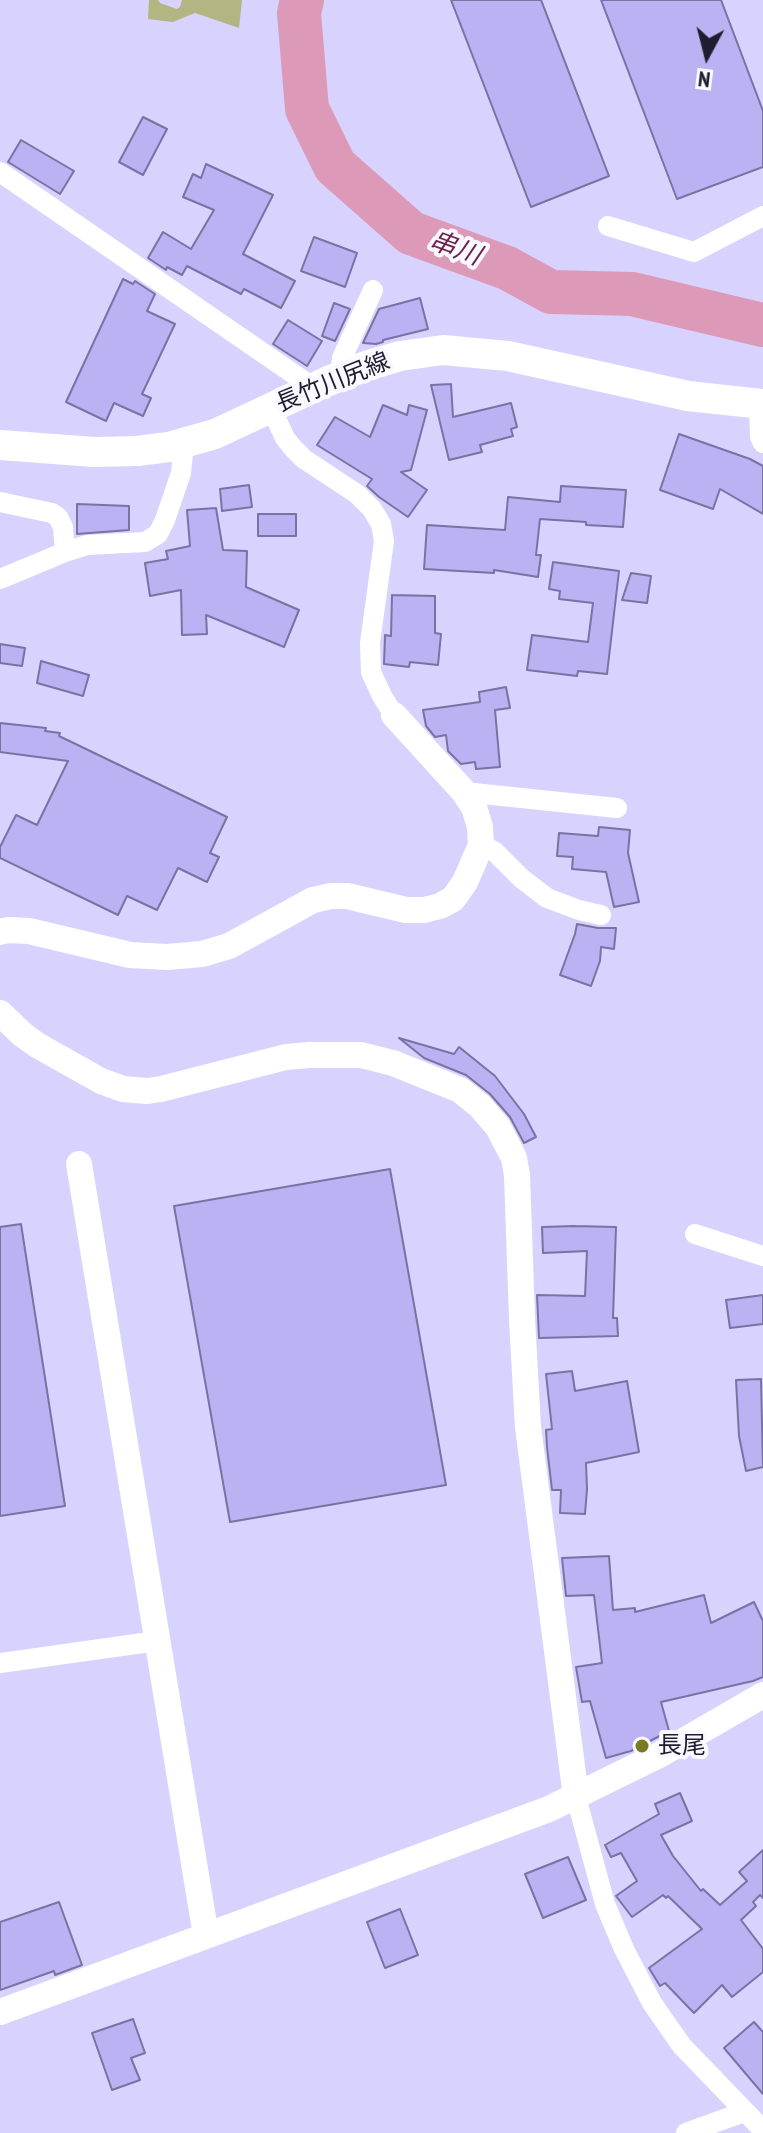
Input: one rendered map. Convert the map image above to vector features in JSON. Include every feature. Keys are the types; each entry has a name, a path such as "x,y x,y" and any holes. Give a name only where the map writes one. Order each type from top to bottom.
{"main road":[{"name":"長竹川尻線","path":"0,445 120,452 184,443 215,434 379,361 414,353 450,350 536,362 688,396 761,404"}],"street":[{"path":"0,172 327,382 342,358 373,290"},
{"path":"608,226 694,252 763,216"},
{"path":"761,404 759,429 763,443"},
{"path":"0,932 29,931 130,955 167,957 202,954 229,946 313,900 347,896 406,910 424,910 453,899 465,882 481,845 474,807 394,715 371,672 370,643 384,541 381,524 357,494 304,459 293,448 271,408"},
{"path":"0,579 87,545 145,542 154,538 165,520 181,473 184,443"},
{"path":"0,502 58,517 63,527 65,552"},
{"path":"464,792 617,808"},
{"path":"481,845 494,851 547,898 601,915"},
{"path":"0,1013 23,1035 46,1050 101,1081 123,1089 161,1089 286,1057 361,1055 393,1063 460,1090 480,1106 498,1127 514,1158 517,1175 528,1427 576,1797 605,1904 652,2003 682,2046 763,2130"},
{"path":"79,1164 206,1936"},
{"path":"695,1234 763,1256"},
{"path":"0,1663 157,1641"},
{"path":"0,2012 576,1797 661,1754 763,1695"},
{"path":"686,2133 744,2112"}],"green space":[{"path":"149,0 158,0 177,9 182,0 242,0 239,28 195,13 173,22 148,19"}],"building":[{"path":"451,0 541,0 609,176 531,207"},
{"path":"601,0 721,0 763,111 763,167 677,199"},
{"path":"143,117 167,129 143,175 119,162"},
{"path":"21,140 74,171 60,194 8,162"},
{"path":"206,164 273,195 243,254 295,281 281,308 244,289 241,294 187,266 182,275 167,267 166,270 148,258 163,232 191,249 214,210 183,197 193,174 201,178"},
{"path":"314,237 357,253 345,287 301,271"},
{"path":"123,279 133,284 135,281 155,294 147,311 175,324 142,394 151,398 143,416 114,403 106,421 66,402"},
{"path":"420,298 428,329 376,344 363,343 379,309"},
{"path":"334,303 350,309 335,341 322,336"},
{"path":"288,320 322,341 307,366 273,344"},
{"path":"451,384 453,417 511,403 517,427 511,429 513,436 480,445 482,452 449,460 431,385"},
{"path":"383,405 407,415 409,405 427,410 411,470 401,472 427,490 408,517 367,486 372,479 317,445 335,417 370,437"},
{"path":"679,434 763,466 763,514 720,489 713,509 660,490"},
{"path":"249,485 252,507 222,511 220,489"},
{"path":"561,486 626,490 623,527 540,519 536,555 541,555 538,577 494,570 494,573 424,569 427,525 505,530 508,497 560,502"},
{"path":"77,504 129,506 129,530 77,534"},
{"path":"216,508 223,550 247,551 246,587 299,610 284,647 206,615 207,634 182,635 181,590 150,596 145,563 168,559 166,551 190,546 187,510"},
{"path":"258,514 296,514 296,536 258,536"},
{"path":"553,562 619,571 607,674 578,671 577,676 527,670 532,635 588,642 593,603 559,599 560,591 549,589"},
{"path":"631,573 651,576 647,603 622,600"},
{"path":"392,595 435,596 435,633 441,634 438,665 410,662 409,667 384,664 385,635 391,636"},
{"path":"0,644 25,648 22,666 0,663"},
{"path":"41,661 89,675 83,696 37,683"},
{"path":"506,687 510,708 495,710 500,767 476,769 475,762 461,764 448,751 446,735 435,737 426,726 423,710 480,702 479,692"},
{"path":"0,723 46,728 45,731 60,733 59,736 227,817 210,853 219,857 207,882 178,868 157,910 127,896 118,915 0,858 0,847 16,815 37,825 68,761 0,752"},
{"path":"599,827 630,830 628,853 639,902 614,907 606,872 572,869 573,857 557,856 559,833 598,836"},
{"path":"577,924 616,928 614,949 601,947 600,961 591,986 560,975"},
{"path":"399,1038 454,1054 459,1047 495,1076 524,1114 536,1137 524,1143 510,1117 490,1094 466,1075 424,1058"},
{"path":"390,1169 446,1485 230,1522 174,1206"},
{"path":"21,1224 65,1506 0,1516 0,1227"},
{"path":"542,1227 616,1227 613,1318 617,1318 618,1336 539,1338 537,1295 585,1296 587,1251 543,1253"},
{"path":"763,1295 763,1324 730,1328 726,1300"},
{"path":"572,1371 575,1391 627,1381 639,1452 586,1463 585,1514 560,1513 561,1490 552,1490 547,1447 546,1430 552,1429 546,1374"},
{"path":"761,1379 763,1467 746,1471 739,1436 736,1380"},
{"path":"609,1556 613,1610 635,1608 635,1612 704,1595 711,1623 754,1602 763,1621 763,1677 661,1702 669,1731 631,1751 606,1758 590,1701 582,1702 576,1667 602,1663 594,1595 566,1596 562,1558"},
{"path":"680,1793 692,1821 661,1835 673,1856 701,1891 703,1889 720,1905 747,1881 739,1872 763,1850 763,1898 760,1895 753,1902 756,1906 741,1920 763,1949 763,1972 732,1997 722,1985 694,2013 665,1983 660,1986 649,1968 702,1929 668,1896 663,1895 632,1917 616,1896 637,1881 621,1853 611,1857 605,1845 659,1814 655,1804"},
{"path":"568,1857 586,1900 543,1918 525,1874"},
{"path":"59,1902 82,1965 55,1975 54,1971 0,1990 0,1922"},
{"path":"400,1909 418,1955 385,1968 367,1922"},
{"path":"133,2019 145,2053 131,2058 140,2080 112,2090 92,2033"},
{"path":"754,2022 763,2032 763,2094 724,2048"}],"waterway":[{"name":"串川","path":"302,0 299,13 307,109 335,166 411,233 507,268 551,292 632,294 763,325"}],"place":[{"name":"長尾","path":"642,1746"}]}
